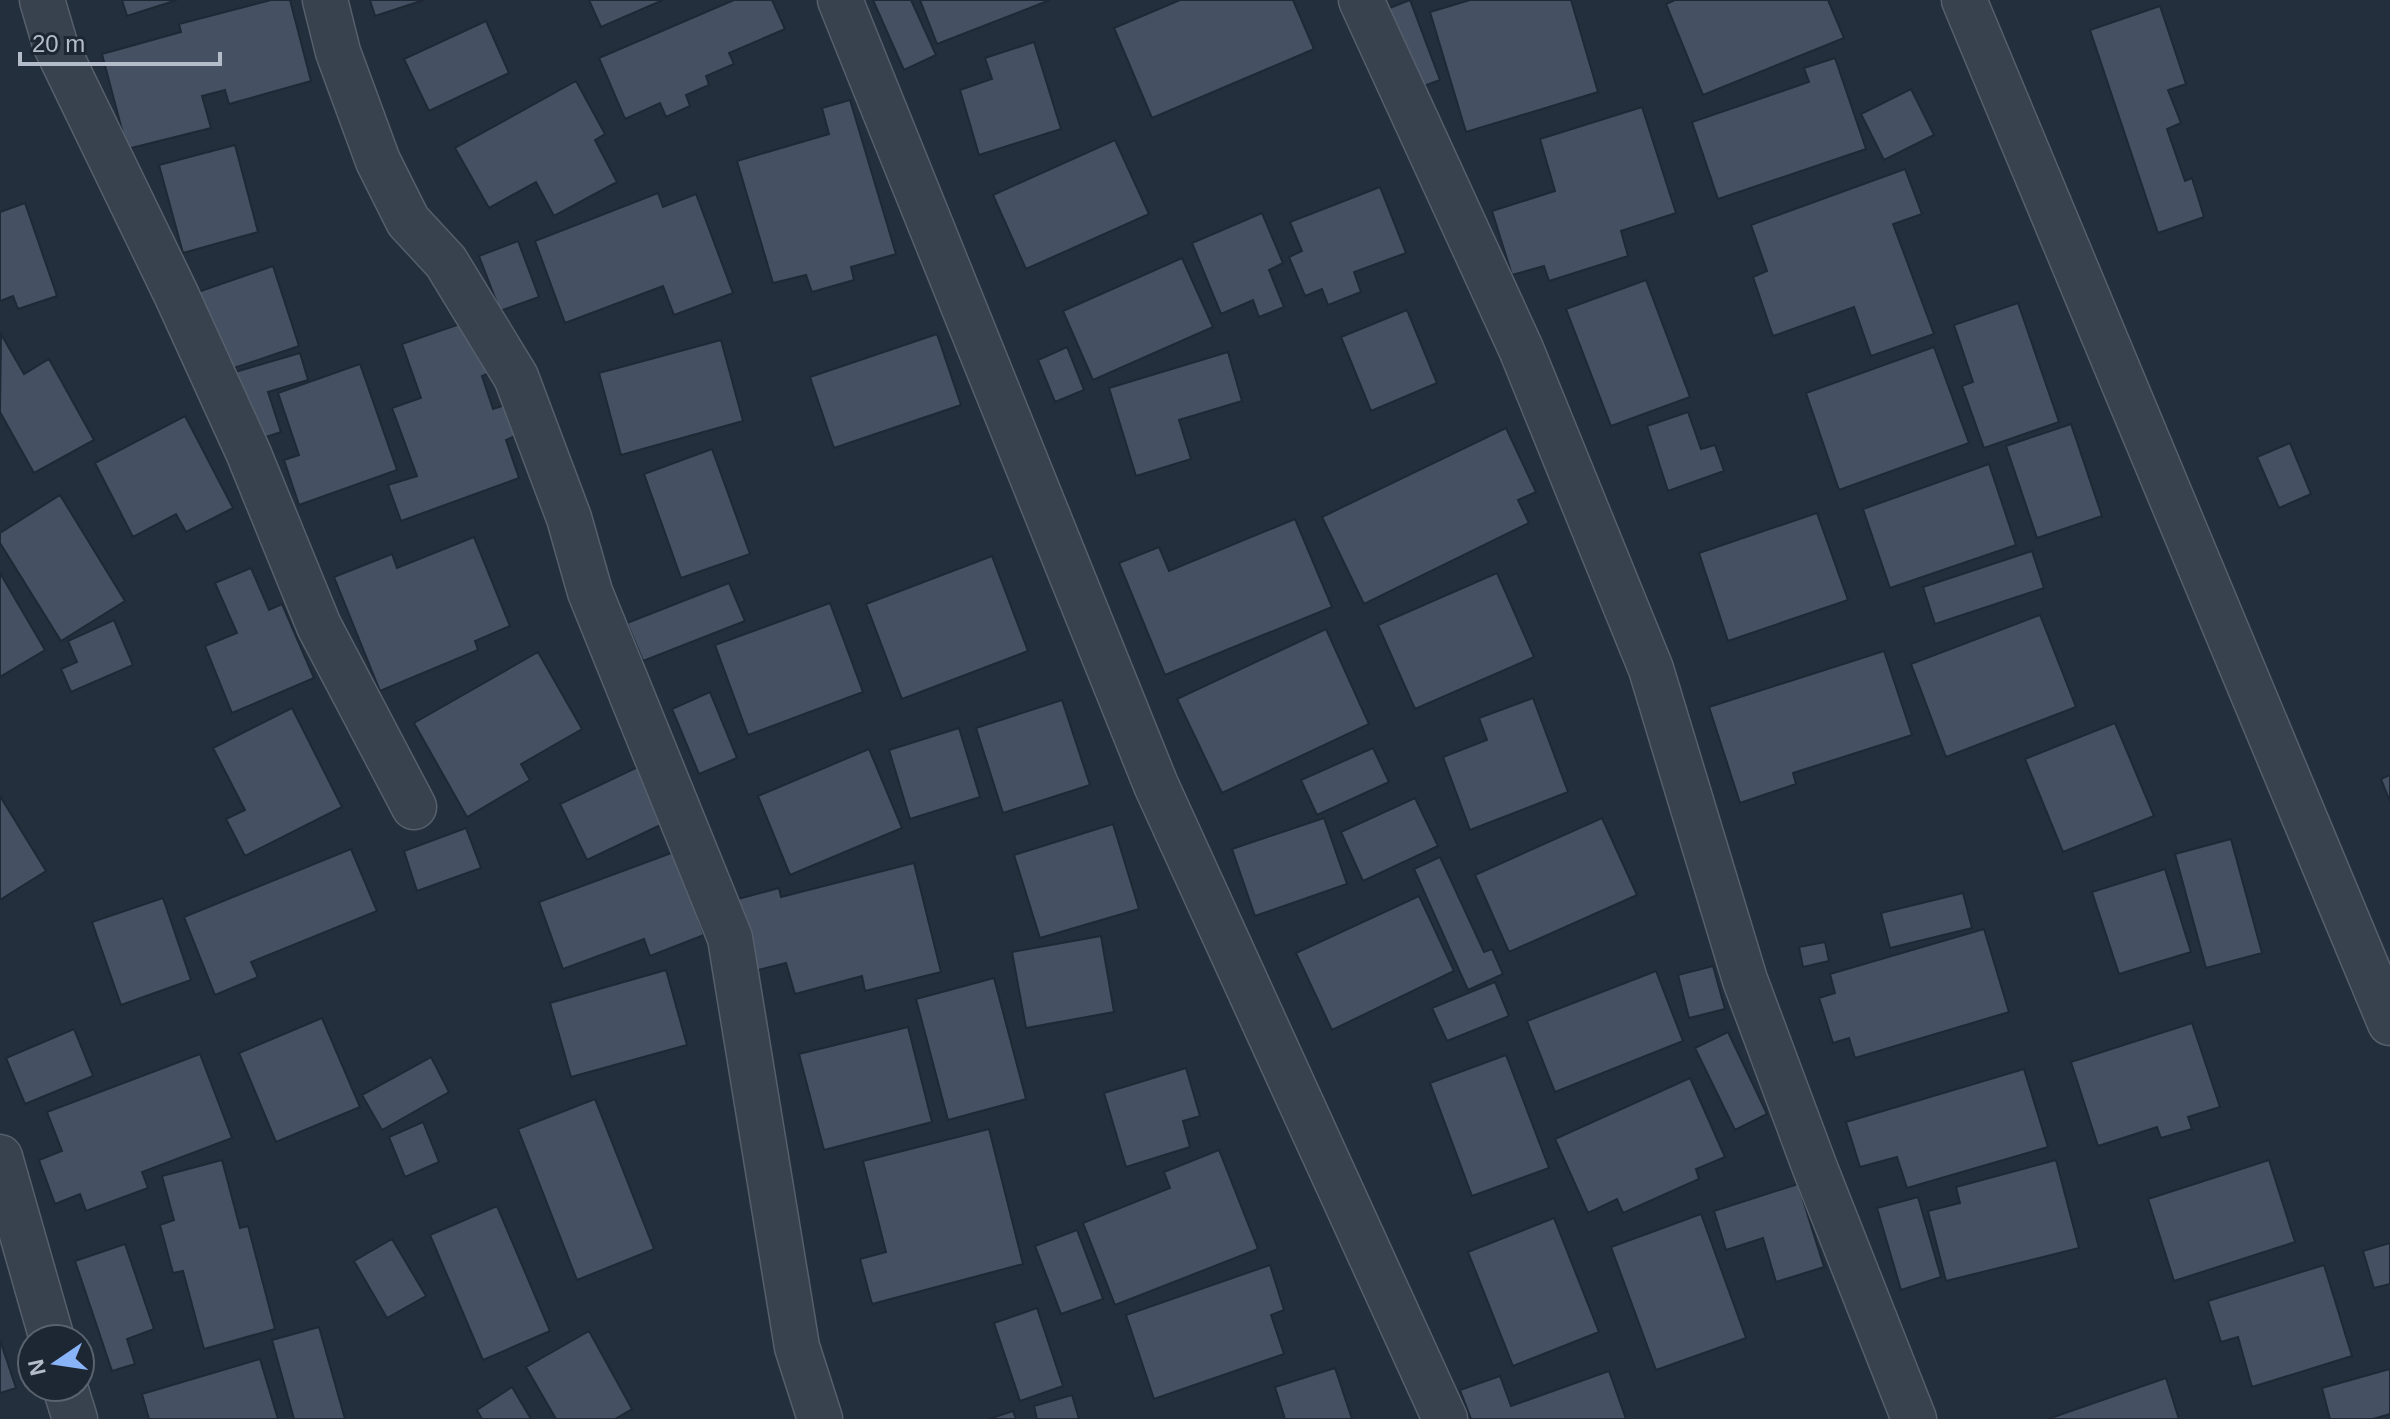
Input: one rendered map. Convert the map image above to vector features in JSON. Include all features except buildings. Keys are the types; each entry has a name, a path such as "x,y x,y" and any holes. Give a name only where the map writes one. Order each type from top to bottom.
{"street":[{"path":"42,0 55,44 196,337 248,452 319,626 414,807"},
{"path":"325,0 338,52 378,161 408,221 446,262 516,377 569,518 590,592 730,938 797,1347 820,1419"},
{"path":"840,0 1156,785 1445,1419"},
{"path":"1361,0 1521,349 1651,669 1745,980 1914,1419"},
{"path":"1964,0 2390,1023"},
{"path":"0,1157 47,1323"}]}
